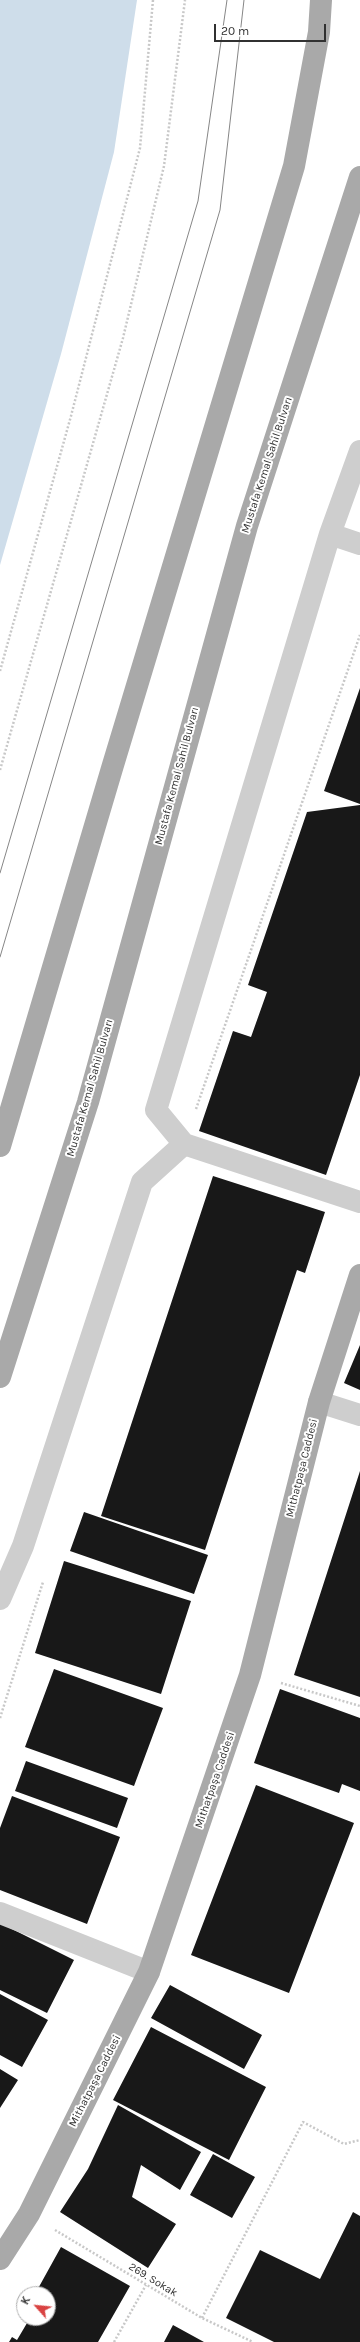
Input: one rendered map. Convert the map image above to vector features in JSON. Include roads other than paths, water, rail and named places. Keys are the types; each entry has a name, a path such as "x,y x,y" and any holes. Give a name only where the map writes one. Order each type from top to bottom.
{"main road":[{"path":"0,1146 113,765 294,166 319,32 321,0"},
{"name":"Mustafa Kemal Sahil Bulvarı","path":"0,1378 88,1102 247,526 360,177"},
{"name":"Mithatpaşa Caddesi","path":"0,2259 28,2214 149,1972 250,1675 319,1402 360,1275"}],"street":[{"path":"360,451 330,534 156,1110 184,1144 360,1202"},
{"path":"330,534 360,544"},
{"path":"0,1599 23,1546 142,1182 184,1144"},
{"path":"319,1402 360,1415"},
{"path":"0,1913 149,1972"}],"water":[{"path":"0,0 137,0 114,152 61,354 0,565"}],"tram line":[{"path":"0,873 198,201 227,0"},
{"path":"0,957 220,210 244,0"}]}
